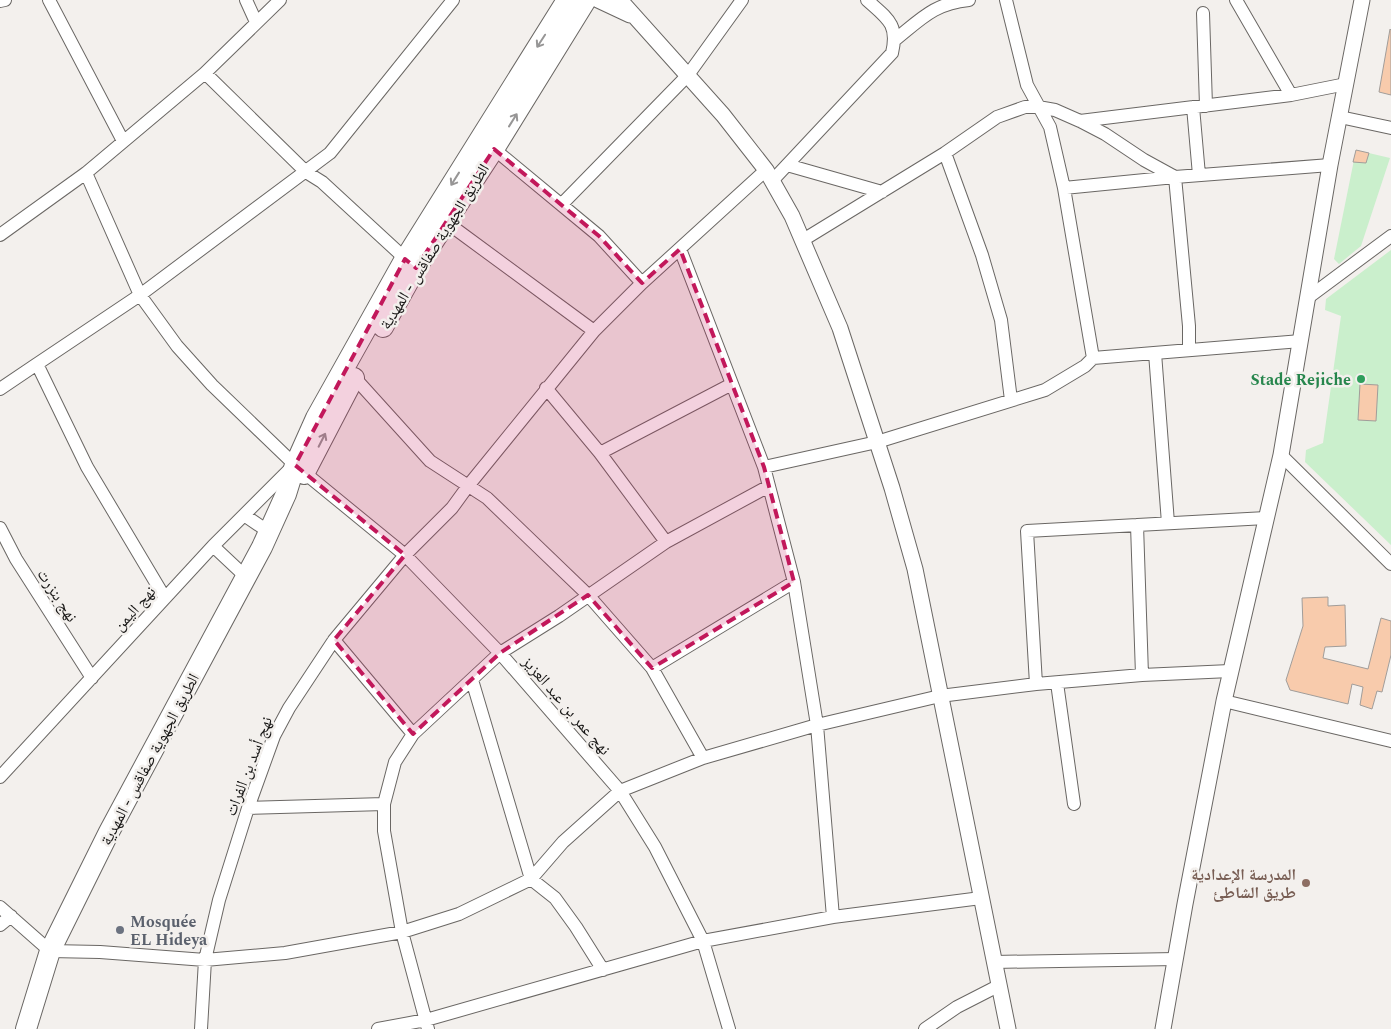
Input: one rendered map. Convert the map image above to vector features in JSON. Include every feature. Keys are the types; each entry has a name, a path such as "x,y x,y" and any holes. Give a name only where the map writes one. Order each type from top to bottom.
{"main road":[{"name":"الطريق الجهوية صفاقس - المهدية","path":"300,468 316,418 411,264 567,0"},
{"name":"الطريق الجهوية صفاقس - المهدية","path":"26,1029 50,951 109,832 270,532 286,494 300,468 354,377 411,264 446,222 494,149 586,0"}],"street":[{"path":"0,2 5,0"},
{"path":"48,0 123,142"},
{"path":"246,0 256,22"},
{"path":"0,233 86,173 205,73 280,0"},
{"path":"0,389 140,295 330,153 453,0"},
{"path":"598,0 634,16"},
{"path":"620,0 723,115 769,176 792,216 840,328 894,496 914,569 1008,1029"},
{"path":"562,204 688,75 742,0"},
{"path":"867,0 892,24 896,39 941,5 969,0"},
{"path":"1006,0 1027,85 1050,127 1064,188 1093,358"},
{"path":"1236,0 1291,95"},
{"path":"1163,1029 1230,671 1281,455 1330,165 1362,0"},
{"path":"1199,175 1199,106 1203,13"},
{"name":"نهج أسد بن الفرات","path":"201,1029 205,960 220,900 248,808 274,736 289,708 334,640 405,555 452,508 546,388 594,331 642,283 680,249 769,176 787,165 892,53 896,39"},
{"path":"205,73 306,172 322,182 411,264"},
{"path":"1080,121 1291,95 1346,84"},
{"path":"803,240 945,153 997,116 1025,107 1055,110 1080,121 1175,177"},
{"path":"1340,116 1391,128"},
{"path":"494,149 600,236 642,283"},
{"path":"945,153 982,255 1001,320 1011,400"},
{"path":"787,165 882,192"},
{"path":"1064,188 1330,165"},
{"name":"نهج عمر بن عبد العزيز","path":"86,173 140,295 177,346 212,385 300,468 405,555 500,653 620,791 655,846 703,941 730,1029"},
{"path":"1175,177 1189,326 1189,350"},
{"path":"446,222 594,331"},
{"path":"1308,297 1391,236"},
{"path":"680,249 764,468 794,582 817,725 833,917"},
{"path":"764,468 877,442 1045,390 1085,366 1093,358 1301,341"},
{"path":"1155,353 1168,523"},
{"path":"37,364 87,467 165,598"},
{"path":"354,377 430,460 488,498 588,595 652,668 703,758"},
{"path":"600,453 732,384"},
{"path":"546,388 600,453 666,542"},
{"path":"1281,455 1391,564"},
{"name":"نهج اليمن","path":"2,770 92,678 213,546 244,515 300,468"},
{"path":"427,1024 402,932 384,831 384,804 396,762 413,734 500,653 559,616 666,542 769,486"},
{"path":"244,515 270,532"},
{"path":"1036,684 1028,531 1266,518"},
{"path":"1137,525 1142,675"},
{"name":"نهج بنزرت","path":"0,528 16,560 92,678"},
{"path":"213,546 246,577"},
{"path":"652,668 794,582"},
{"path":"334,640 413,734"},
{"path":"0,907 50,951 100,952 205,960 285,953 402,932 460,914 531,879 563,842 620,791 703,758 817,725 940,696 1036,684 1142,675 1230,671"},
{"path":"472,680 531,879 555,898 603,970"},
{"path":"1057,683 1074,804"},
{"path":"1224,701 1391,742"},
{"path":"248,808 384,804"},
{"path":"378,1029 427,1024 703,941 833,917 981,898"},
{"path":"0,925 11,916"},
{"path":"994,962 1176,958"},
{"path":"925,1029 957,1007 1000,985"}],"highlighted area":[{"path":"494,149 599,236 642,283 680,249 764,467 794,582 652,668 588,595 500,653 413,734 334,640 405,555 295,465 405,259 416,268"}],"green space":[{"path":"1356,150 1390,158 1361,246 1339,264 1334,259"},
{"name":"Stade Rejiche","path":"1391,250 1391,545 1305,462 1306,450 1323,443 1341,316 1325,310 1326,299"}],"building":[{"path":"1391,30 1391,95 1379,92"},
{"path":"1356,150 1369,153 1366,163 1353,162"},
{"path":"1360,384 1378,385 1376,421 1358,420"},
{"path":"1328,597 1328,606 1345,605 1346,646 1325,647 1323,658 1368,669 1381,618 1391,621 1391,655 1382,692 1377,691 1372,709 1360,705 1363,687 1352,684 1348,704 1290,690 1286,680 1303,626 1302,598"}],"place":[{"name":"Stade Rejiche","path":"1361,379"},
{"name":"المدرسة الإعدادية طريق الشاطئ","path":"1306,883"},
{"name":"Mosquée EL Hideya","path":"120,930"}]}
